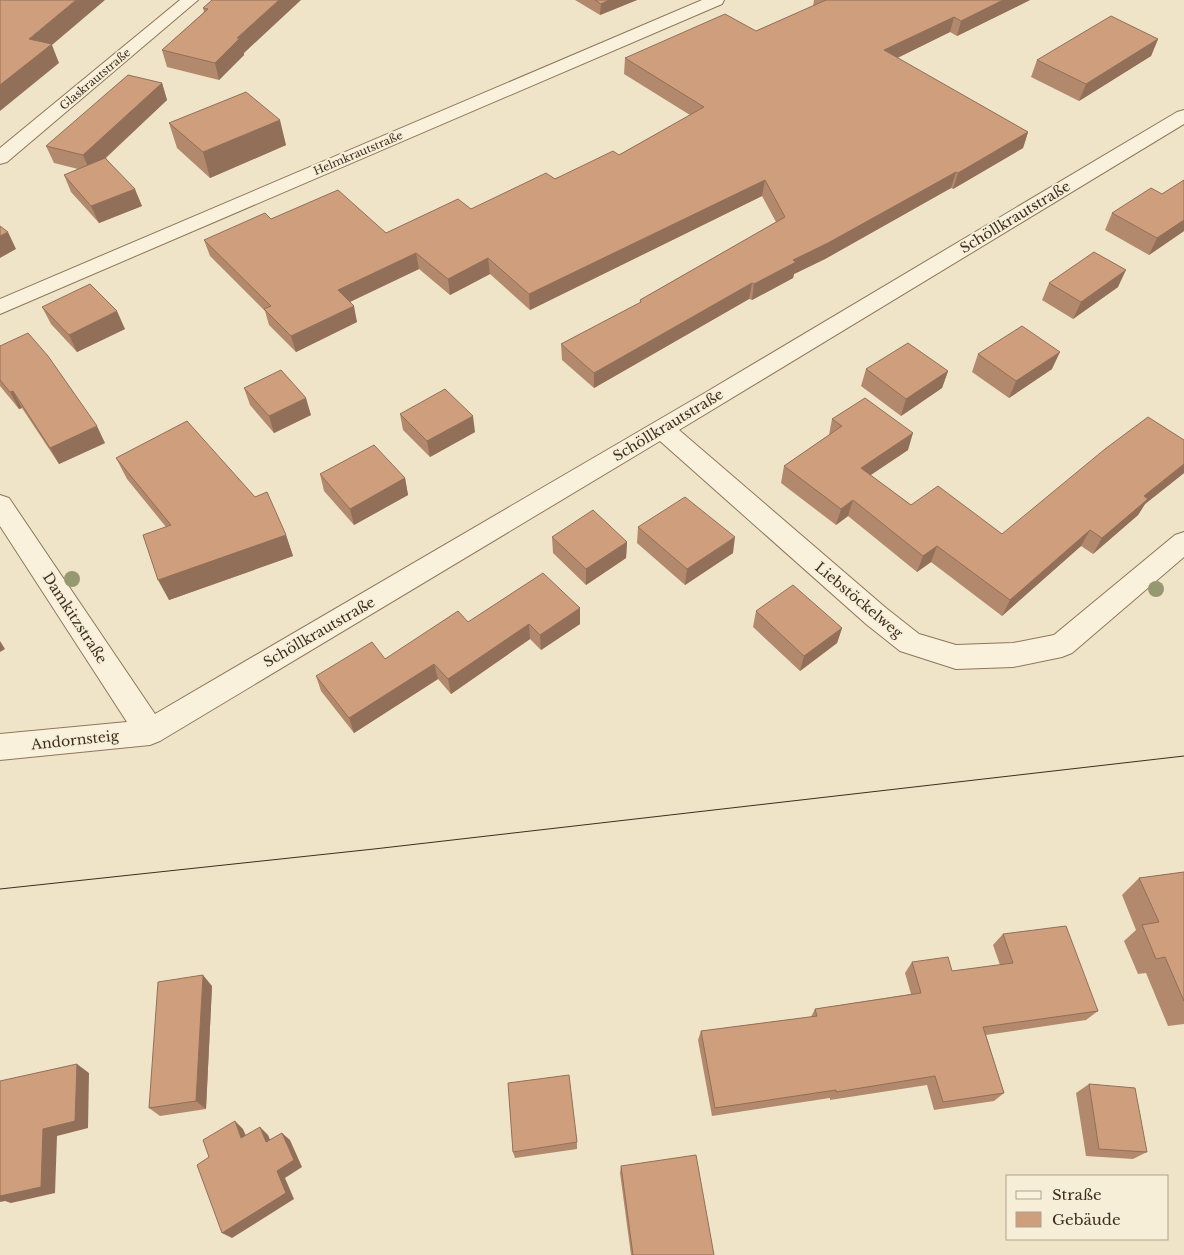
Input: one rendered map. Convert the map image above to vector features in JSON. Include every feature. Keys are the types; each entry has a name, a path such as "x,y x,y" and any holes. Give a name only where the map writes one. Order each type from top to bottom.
{"street":[{"name":"Glaskrautstraße","path":"0,158 190,0"},
{"name":"Helmkrautstraße","path":"0,307 716,0"},
{"name":"Schöllkrautstraße","path":"150,732 662,429 1184,116"},
{"name":"Liebstöckelweg","path":"662,429 876,616 910,643 956,657 1013,655 1062,645 1184,542"},
{"name":"Damkitzstraße","path":"0,504 150,732"},
{"name":"Andornsteig","path":"0,747 150,732"}],"building":[{"path":"0,0 76,0 29,39 52,44 0,85"},
{"path":"212,0 279,0 237,38 240,38 215,63 162,50 208,9 203,8"},
{"path":"595,0 609,0 601,4"},
{"path":"826,0 1003,0 961,21 954,17 884,50 1028,132 958,173 956,172 828,243 793,260 796,262 754,284 752,283 594,373 561,344 641,302 640,300 785,217 765,180 529,294 488,258 448,279 416,253 338,290 354,306 291,336 264,309 271,306 204,240 265,213 271,219 338,190 386,233 458,199 471,209 546,173 555,179 613,151 619,155 704,107 625,58 725,14 756,31"},
{"path":"1111,16 1158,39 1086,84 1037,60"},
{"path":"128,75 162,83 83,155 46,146"},
{"path":"246,92 280,120 203,152 169,123"},
{"path":"105,158 135,189 91,206 64,175"},
{"path":"1184,180 1184,220 1157,238 1112,213 1151,188 1162,194"},
{"path":"0,226 8,232 0,236"},
{"path":"1094,252 1126,270 1081,302 1049,283"},
{"path":"90,284 117,311 69,335 42,307"},
{"path":"1022,326 1060,352 1016,381 978,354"},
{"path":"28,333 48,356 97,426 50,448 13,391 10,392 0,380 0,346"},
{"path":"908,343 948,371 906,399 866,369"},
{"path":"281,370 306,398 269,416 244,388"},
{"path":"445,389 473,416 427,441 400,414"},
{"path":"865,398 913,433 861,468 911,505 938,486 1002,534 1105,449 1148,417 1184,440 1184,464 1144,496 1148,499 1102,538 1090,530 1010,600 937,546 923,556 853,500 841,509 784,466 842,426 832,419"},
{"path":"187,421 255,497 267,492 286,535 158,580 143,535 171,525 116,458"},
{"path":"374,445 405,478 350,509 320,474"},
{"path":"685,497 735,537 687,569 638,527"},
{"path":"593,510 627,542 586,569 552,537"},
{"path":"543,573 580,608 540,635 529,624 448,679 434,664 349,718 316,676 372,642 385,659 458,611 468,622"},
{"path":"793,585 842,628 804,656 756,611"},
{"path":"1184,872 1184,1001 1165,957 1156,959 1142,925 1159,922 1139,878"},
{"path":"1066,926 1098,1011 983,1027 1004,1093 943,1102 935,1076 836,1092 836,1090 715,1108 701,1031 817,1016 815,1009 921,993 912,962 948,957 952,971 1013,963 1003,934"},
{"path":"203,975 196,1101 149,1108 158,982"},
{"path":"77,1064 75,1121 43,1129 41,1187 0,1196 0,1081"},
{"path":"569,1075 577,1142 513,1152 508,1083"},
{"path":"1089,1084 1135,1088 1147,1152 1099,1149"},
{"path":"235,1121 241,1138 260,1127 266,1142 282,1133 294,1160 277,1171 286,1193 222,1233 197,1165 209,1157 203,1140"},
{"path":"696,1155 714,1255 633,1255 621,1166"}],"tram line":[{"path":"0,889 374,849 1184,756"}]}
